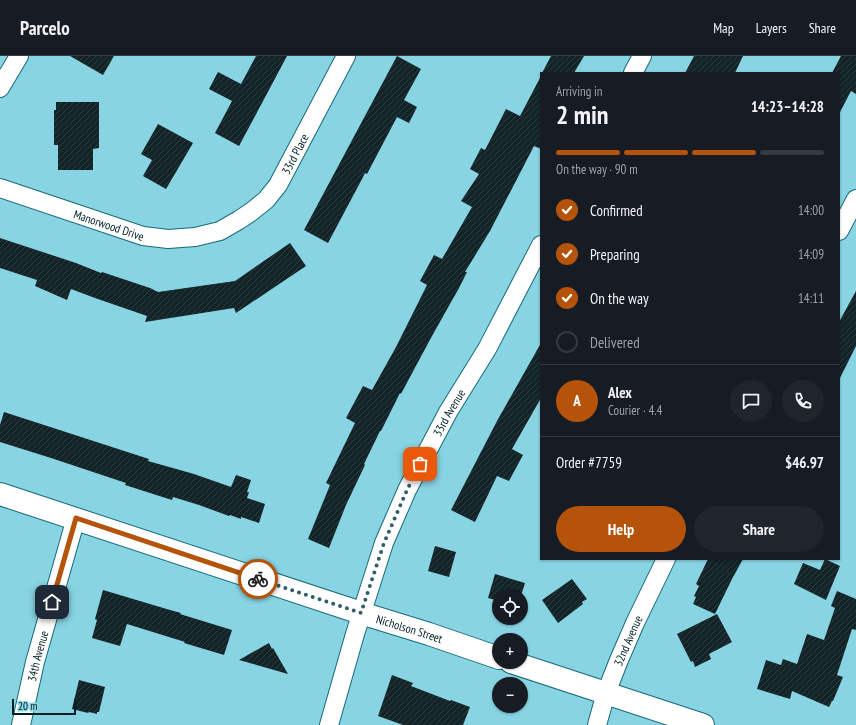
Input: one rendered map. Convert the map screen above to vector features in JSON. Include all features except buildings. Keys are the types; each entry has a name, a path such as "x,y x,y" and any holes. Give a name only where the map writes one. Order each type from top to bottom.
{"street":[{"path":"0,88 19,56"},
{"name":"33rd Place","path":"220,231 251,212 266,200 278,185 346,56"},
{"path":"633,72 642,56"},
{"name":"Manorwood Drive","path":"0,188 143,236 168,238 195,237 220,231"},
{"path":"840,229 856,199"},
{"name":"33rd Avenue","path":"329,725 361,613 384,543 407,490 448,412 487,349 540,247"},
{"name":"Nicholson Street","path":"0,494 492,656"},
{"name":"34th Avenue","path":"21,725 35,662 76,518"},
{"name":"32nd Avenue","path":"597,725 606,693 635,623 666,560"},
{"path":"528,668 703,725"}],"way so far":[{"path":"258,579 361,613 384,543 420,464"}],"route":[{"path":"52,602 76,518 258,579"}]}
